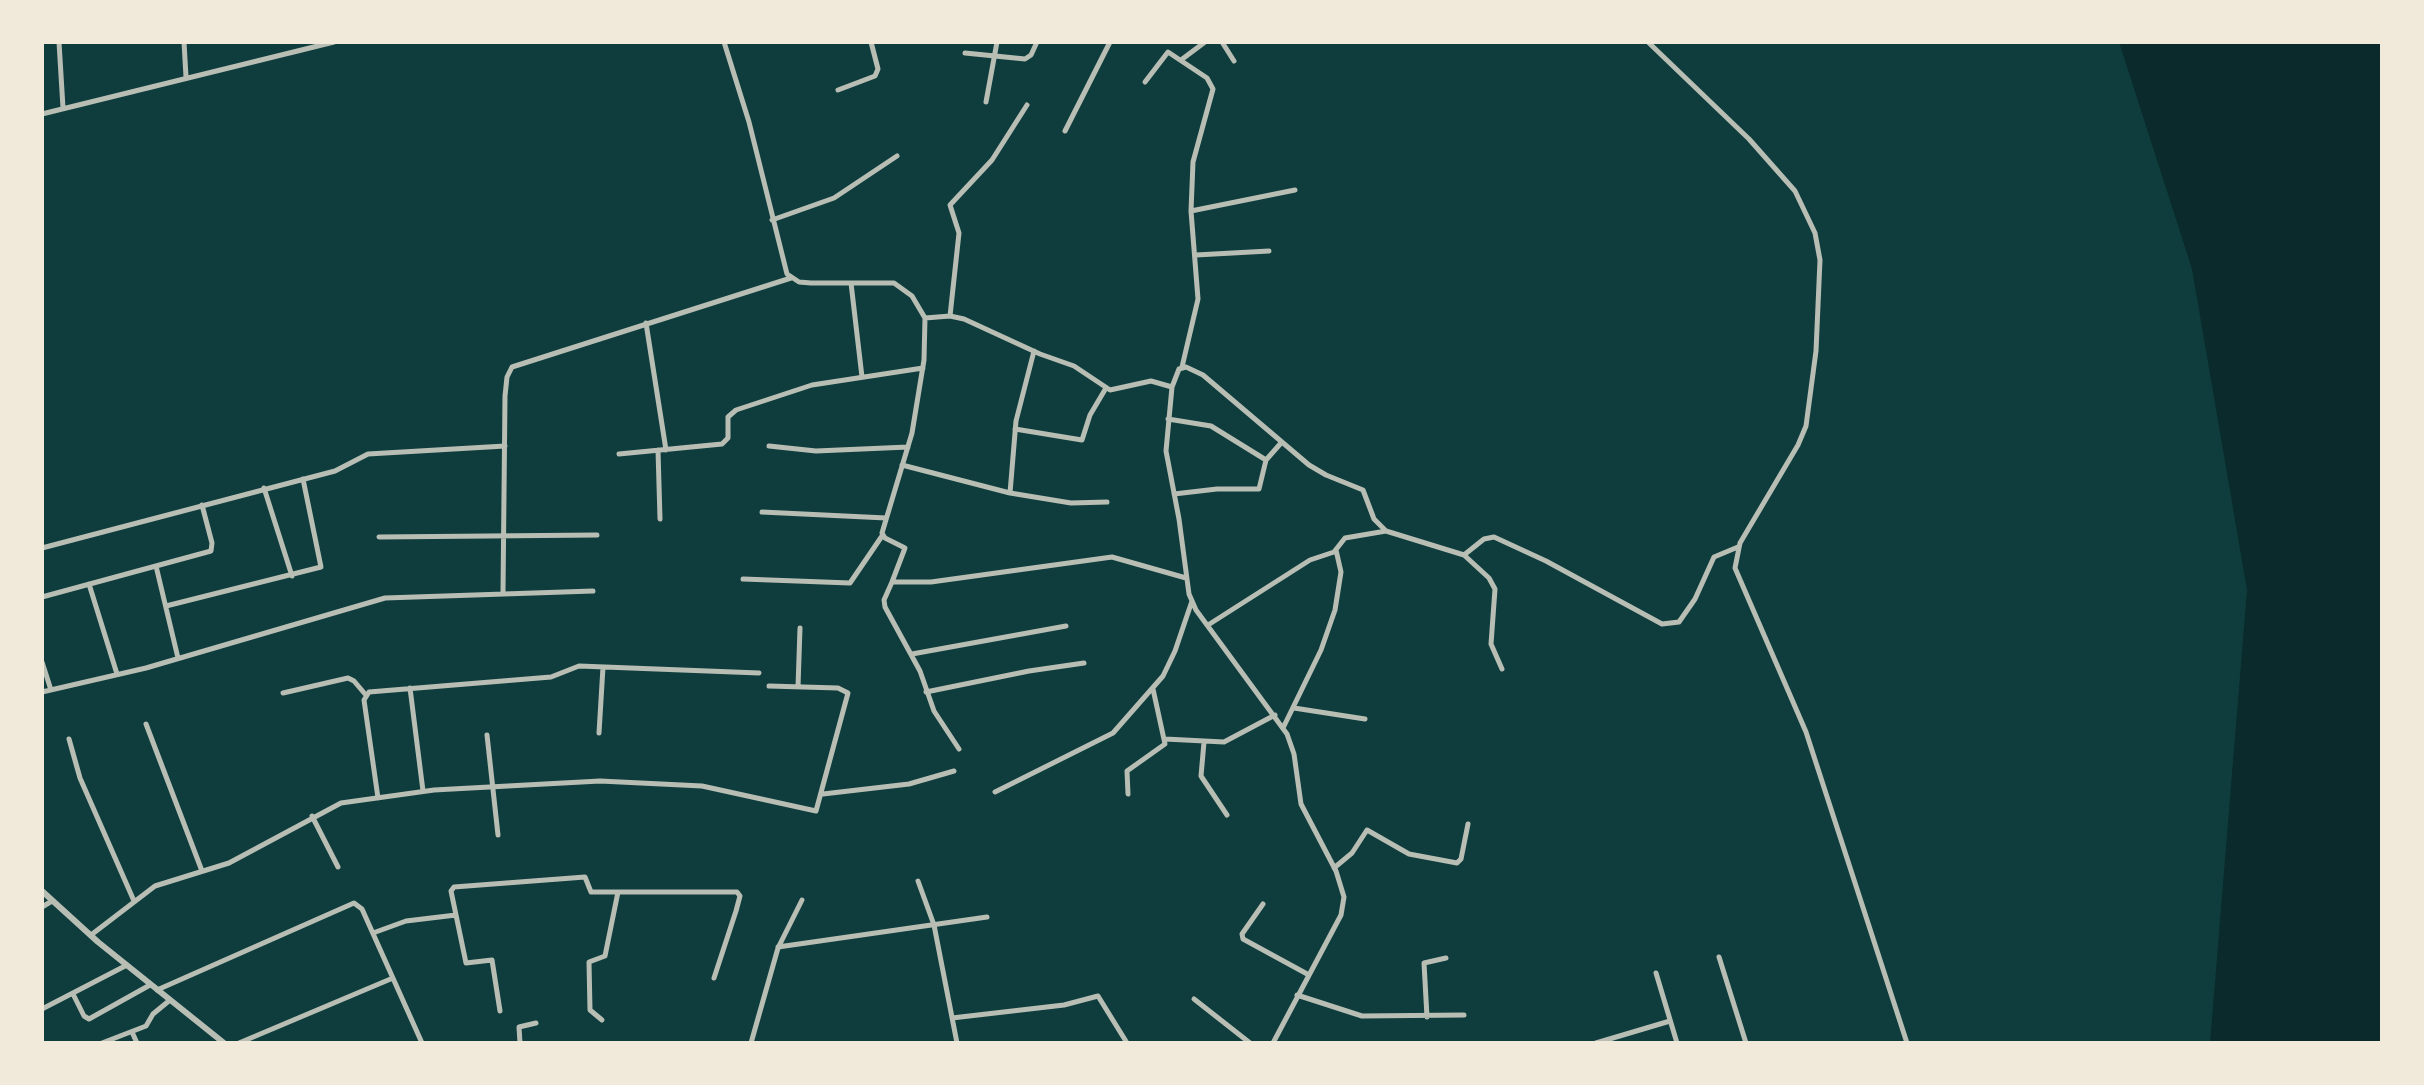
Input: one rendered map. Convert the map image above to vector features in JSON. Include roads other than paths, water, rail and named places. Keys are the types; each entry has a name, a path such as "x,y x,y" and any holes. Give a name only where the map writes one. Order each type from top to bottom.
{"street":[{"path":"59,42 63,108"},
{"path":"184,42 186,77"},
{"path":"42,114 334,42"},
{"path":"724,42 749,122 782,265 792,278"},
{"path":"838,90 875,76 878,69 871,42"},
{"path":"986,102 997,42"},
{"path":"965,53 1025,59 1031,55 1037,42"},
{"path":"1065,131 1110,42"},
{"path":"1181,60 1205,42"},
{"path":"1222,42 1234,61"},
{"path":"1648,42 1749,139 1795,191 1811,219 1820,260 1816,351 1805,426 1798,445 1738,547 1738,576 1806,732 1907,1043"},
{"path":"1145,82 1167,52 1207,78 1213,89 1196,145 1191,211 1198,299 1182,367 1176,374 1172,387 1166,451 1186,578 1192,601 1275,715 1291,744 1301,804 1334,867 1344,897 1344,907 1273,1043"},
{"path":"950,316 959,233 950,205 992,160 1027,105"},
{"path":"772,220 834,198 897,156"},
{"path":"1191,211 1295,190"},
{"path":"1196,255 1269,251"},
{"path":"503,593 507,377 512,367 792,278 811,283 894,283 912,296 925,318 923,368 908,447 882,536 850,583 743,579"},
{"path":"851,283 862,377"},
{"path":"925,318 950,316 964,319 1074,366 1106,388 1115,390 1151,381 1172,387"},
{"path":"646,323 666,450"},
{"path":"1010,493 1015,429 1034,351"},
{"path":"1182,367 1203,375 1281,443 1326,475 1363,490 1374,519 1386,531"},
{"path":"619,454 722,444 728,438 728,417 736,410 799,388 923,368"},
{"path":"1015,429 1082,440 1090,415 1106,388"},
{"path":"1168,419 1211,426 1266,460"},
{"path":"1174,494 1217,489 1259,489 1266,460 1281,443"},
{"path":"42,548 335,471 368,454 505,446"},
{"path":"769,446 816,451 908,447"},
{"path":"658,450 660,519"},
{"path":"902,465 1010,493 1071,503 1107,502"},
{"path":"166,606 319,569 322,565 303,479"},
{"path":"264,488 292,576"},
{"path":"42,597 211,551 212,543 202,505"},
{"path":"762,512 886,518"},
{"path":"1208,625 1310,560 1336,550 1348,537 1386,531 1464,555 1484,574 1495,589 1492,644 1502,669"},
{"path":"379,537 504,534 597,536"},
{"path":"882,536 905,548 884,600 885,607 912,654 934,711 960,749"},
{"path":"1464,555 1484,539 1494,537 1555,566 1645,617 1671,625 1679,622 1689,608 1714,557 1738,547"},
{"path":"1283,728 1335,610 1341,572 1336,550"},
{"path":"892,582 932,582 1112,557 1186,578"},
{"path":"156,566 178,658"},
{"path":"89,584 117,674"},
{"path":"42,692 178,658 374,600 397,596 593,591"},
{"path":"995,792 1108,737 1153,689 1175,651 1192,601"},
{"path":"912,654 1066,626"},
{"path":"798,687 800,628"},
{"path":"42,662 51,690"},
{"path":"926,692 1084,663"},
{"path":"365,694 551,677 579,666 760,673"},
{"path":"599,733 603,667"},
{"path":"283,693 348,678 354,681 365,694 378,797"},
{"path":"96,931 155,886 238,860 312,816 341,803 423,791 600,781 690,785 812,811 818,808 848,693 838,688 769,686"},
{"path":"410,688 423,791"},
{"path":"1128,794 1127,771 1163,746 1165,740 1153,689"},
{"path":"1294,708 1364,719"},
{"path":"1165,740 1229,741 1275,715"},
{"path":"145,724 202,871"},
{"path":"487,735 498,835"},
{"path":"69,739 80,778 134,901"},
{"path":"1204,742 1201,776 1227,814"},
{"path":"822,794 909,784 954,771"},
{"path":"312,816 338,867"},
{"path":"1334,867 1352,853 1367,830 1409,854 1457,863 1461,859 1468,824"},
{"path":"500,1010 492,960 466,963 451,891 454,887 585,877 591,892 739,893 714,978"},
{"path":"918,881 934,925 957,1043"},
{"path":"42,891 96,931 127,965 160,987 170,1000 224,1043"},
{"path":"602,1020 590,1010 589,962 606,956 618,892"},
{"path":"751,1043 778,947 802,900"},
{"path":"42,907 52,901"},
{"path":"73,994 84,1016 89,1019 349,905 359,904 422,1043"},
{"path":"1263,904 1242,936 1309,975"},
{"path":"373,933 414,919 456,915"},
{"path":"778,947 987,917"},
{"path":"1719,957 1746,1043"},
{"path":"1427,1017 1424,963 1446,958"},
{"path":"42,1009 127,965"},
{"path":"1656,973 1677,1043"},
{"path":"241,1042 393,978"},
{"path":"1297,995 1362,1016 1464,1015"},
{"path":"952,1018 1064,1005 1098,996 1127,1043"},
{"path":"1194,999 1250,1043"},
{"path":"102,1043 146,1027 153,1014 170,1000"},
{"path":"1596,1043 1612,1041 1670,1021"},
{"path":"520,1043 519,1027 536,1023"},
{"path":"132,1032 137,1043"}],"water":[{"path":"2119,42 2382,42 2382,1043 2210,1043 2247,590 2192,269"}]}
